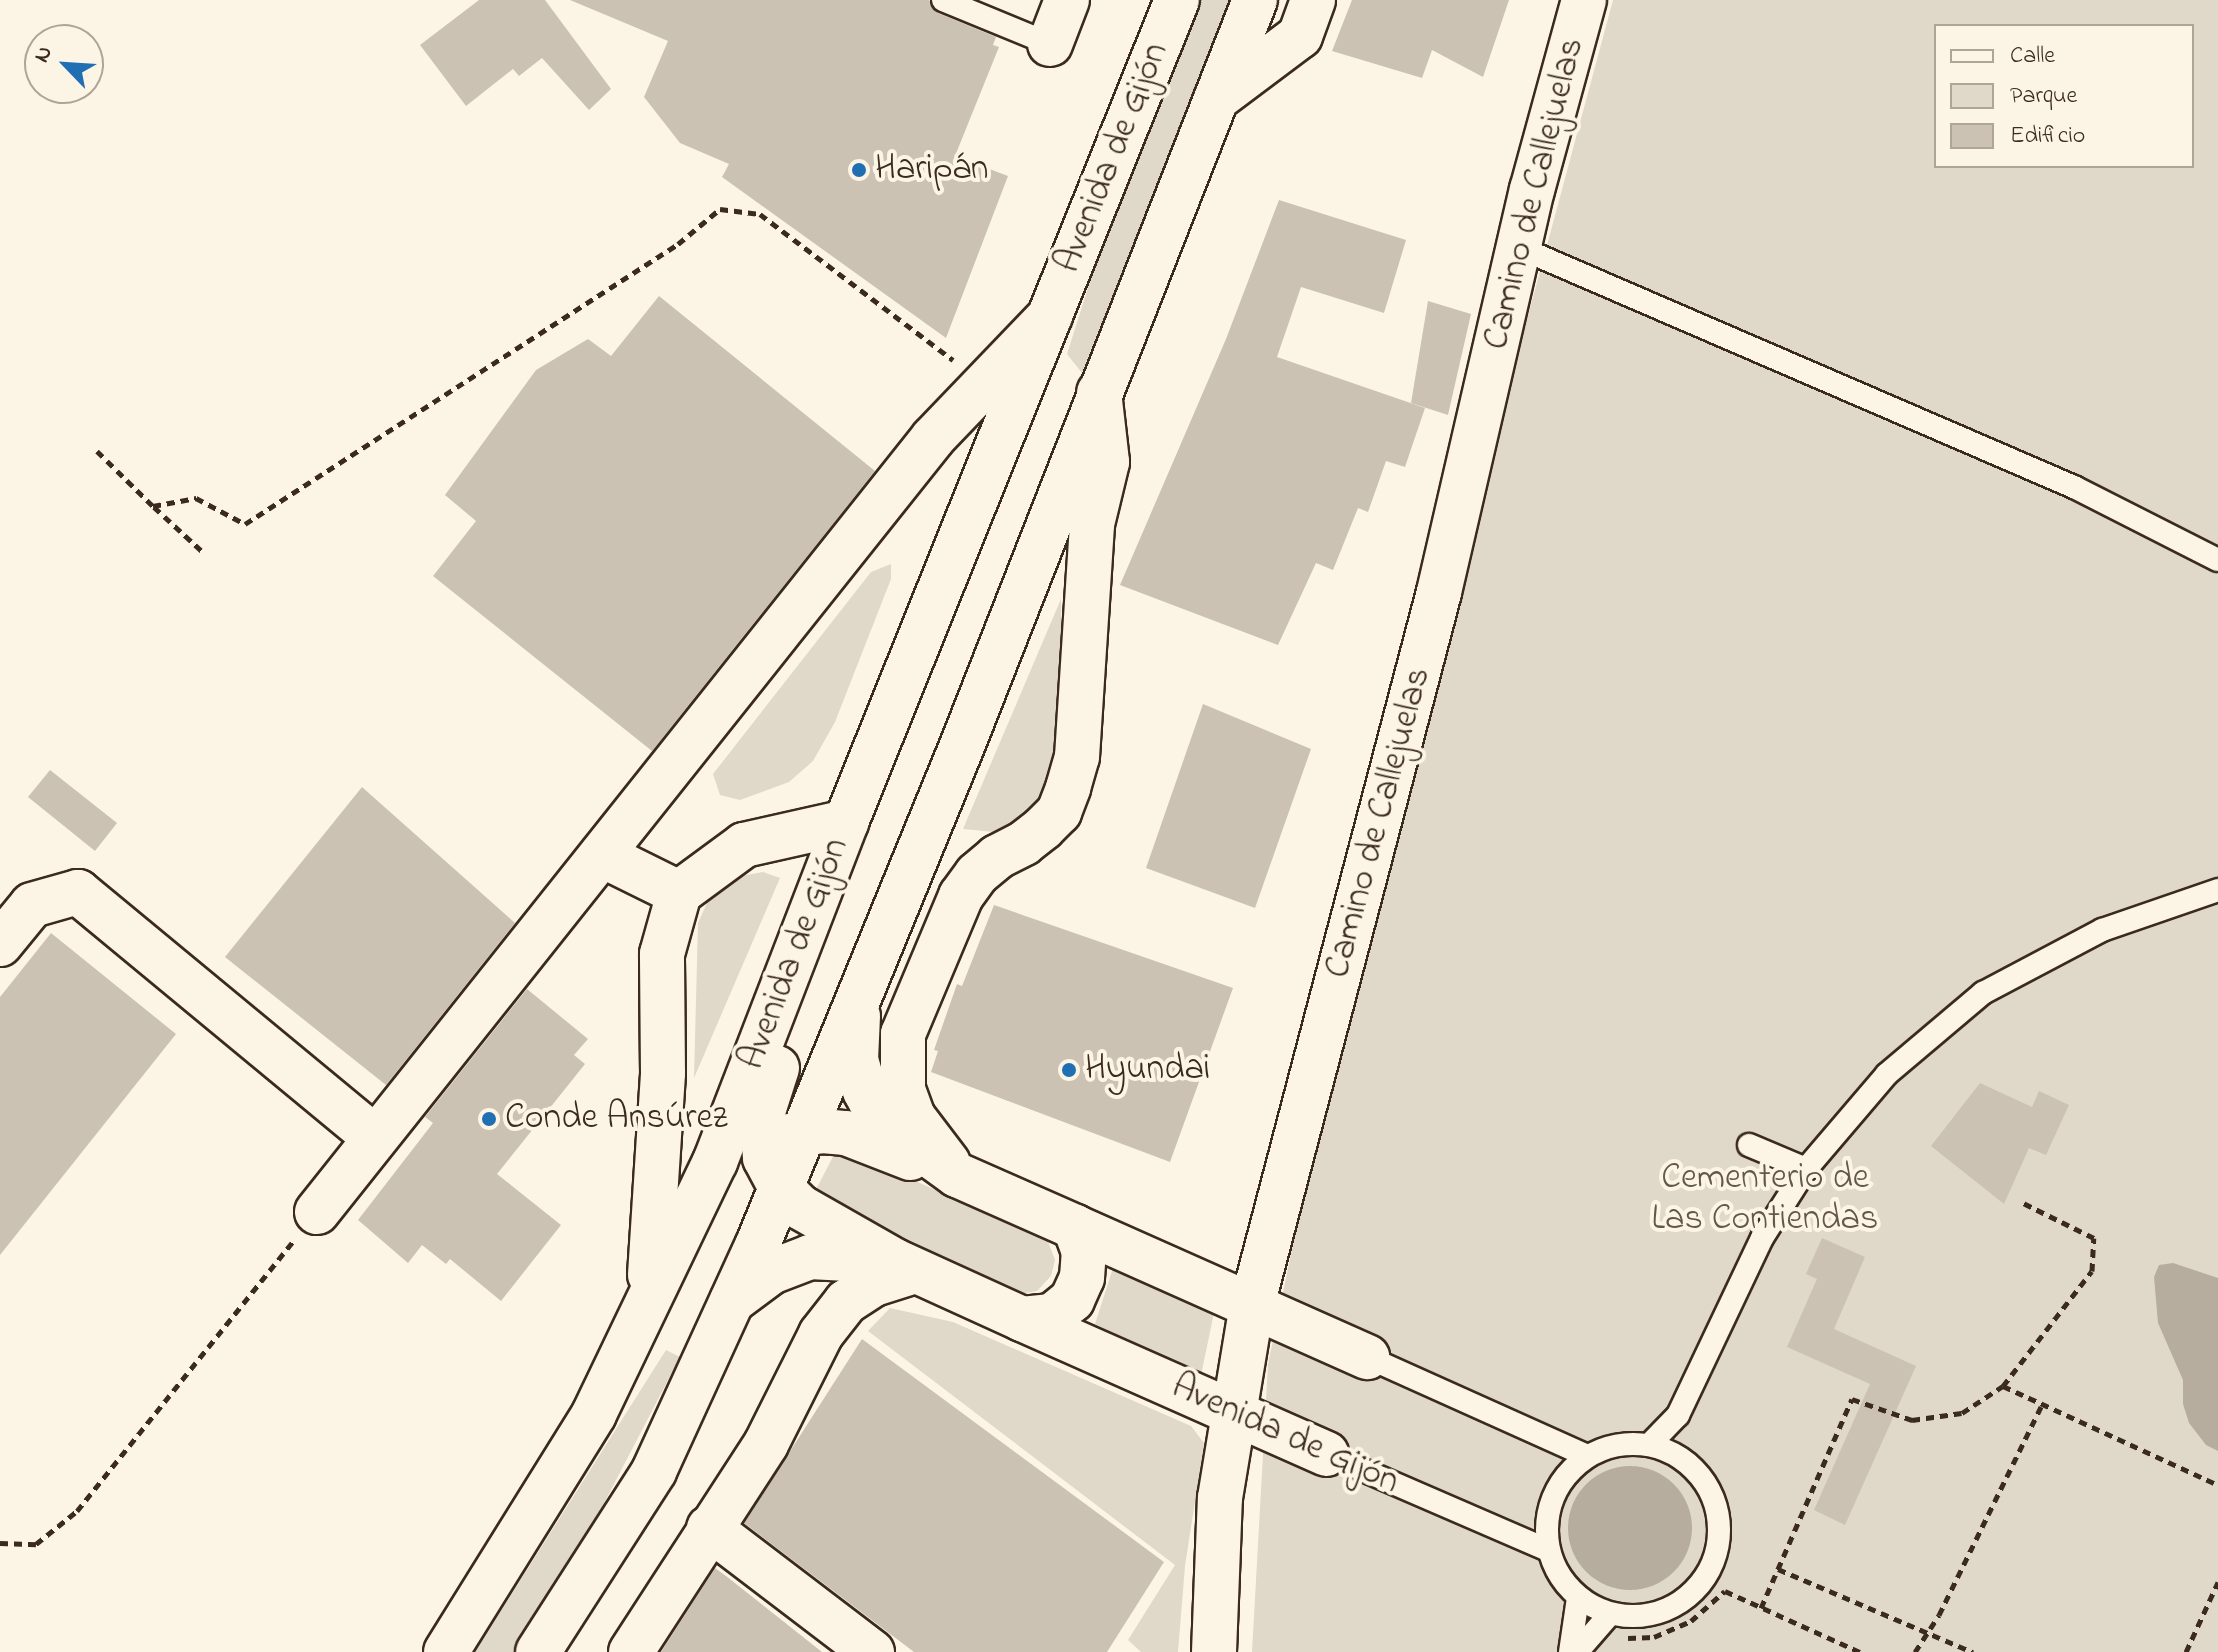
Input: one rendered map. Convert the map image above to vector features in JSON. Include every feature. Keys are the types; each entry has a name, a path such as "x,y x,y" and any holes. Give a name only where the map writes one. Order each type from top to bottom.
{"main road":[{"path":"1050,44 1067,0"},
{"name":"Avenida de Gijón","path":"446,1652 594,1414 715,1162 846,822 1177,0"},
{"name":"Avenida de Gijón","path":"538,1652 654,1471 732,1301 781,1188 783,1136 859,996 964,741 1255,0"},
{"name":"Avenida de Gijón","path":"1216,99 1300,36 1313,0"},
{"name":"Camino de Callejuelas","path":"1214,1652 1220,1498 1252,1305 1439,592 1518,247 1584,0"},
{"name":"Avenida de Gijón","path":"317,1212 933,438 1050,316"},
{"name":"Avenida de Gijón","path":"957,1175 913,1117 903,1090 903,1034 961,896 987,866 1043,828 1059,812 1068,788 1077,757 1092,524 1107,462 1099,392"},
{"path":"783,1136 762,1115 772,1079 948,638 953,562"},
{"path":"649,1298 663,1073 662,954 679,893 744,845 846,822"},
{"path":"602,855 679,893"},
{"path":"0,944 32,905 78,892 375,1138"},
{"path":"859,996 856,1060 865,1091 880,1119 957,1175"},
{"path":"594,1414 672,1316 741,1158 783,1136 846,1133 957,1175 1367,1357"},
{"name":"Avenida de Gijón","path":"781,1188 800,1207 905,1266 1326,1454"},
{"path":"1022,1319 1052,1316 1072,1300 1082,1278 1084,1252 1075,1227"},
{"path":"732,1301 771,1272 810,1257 905,1266"},
{"path":"631,1652 766,1444 821,1334 846,1302 905,1266"},
{"path":"709,1528 872,1652"}],"lane":[{"path":"943,0 1050,44"},
{"path":"1518,247 2060,480 2218,560"},
{"path":"1649,1445 1678,1415 1762,1238 1806,1169 1887,1074 1983,993 2102,930 2218,890"},
{"path":"1749,1145 1806,1169"},
{"path":"1367,1357 1587,1456"},
{"path":"1678,1415 1678,1456"},
{"path":"1628,1443 1649,1445 1678,1456 1704,1481 1714,1501 1718,1547 1710,1569 1698,1588 1680,1602 1660,1612 1637,1617 1610,1614 1578,1598 1558,1573 1548,1550 1546,1523 1553,1496 1567,1473 1587,1456 1628,1443"},
{"name":"Avenida de Gijón","path":"1326,1454 1548,1550"},
{"path":"1570,1652 1578,1598"},
{"path":"1577,1652 1610,1614"}],"path":[{"path":"153,506 196,498 245,524 678,244 720,209 760,214 949,354 975,395"},
{"path":"97,451 203,552"},
{"path":"1761,1608 1852,1399 1912,1420 1962,1413 2003,1386 2092,1271 2094,1238 2021,1202"},
{"path":"0,1543 36,1544 77,1511 317,1212"},
{"path":"2003,1386 2041,1407 2218,1485"},
{"path":"1915,1652 1928,1632 2041,1407"},
{"path":"1778,1569 1973,1652"},
{"path":"2186,1652 2218,1582"},
{"path":"1615,1639 1654,1637 1666,1632 1691,1621 1725,1591 1860,1652"}],"green space":[{"path":"1199,0 1231,0 1082,373 1067,354 1103,241"},
{"name":"Cementerio de Las Contiendas","path":"1613,0 2218,0 2218,1652 1252,1652 1268,1364 1369,881 1497,431"},
{"path":"891,564 891,579 835,722 813,761 789,782 740,800 720,795 713,774 871,572"},
{"path":"1061,599 1061,777 1019,824 994,832 963,829"},
{"path":"763,872 780,878 694,1078 698,923 707,903 722,888 741,876"},
{"path":"838,1147 1047,1239 1055,1260 1051,1276 1037,1291 1019,1294 810,1201"},
{"path":"1114,1265 1215,1308 1201,1375 1095,1324"},
{"path":"890,1308 953,1322 1191,1426 1204,1443 1185,1566 1178,1652 1141,1652 1128,1640 1175,1565 868,1331"},
{"path":"666,1350 680,1357 589,1532 517,1652 475,1652"}],"shaded area":[{"path":"2173,1263 2218,1278 2218,1451 2206,1445 2189,1423 2183,1404 2183,1380 2158,1323 2154,1277 2159,1265"},
{"path":"1630,1466 1654,1471 1674,1484 1687,1504 1692,1528 1687,1552 1674,1572 1654,1585 1630,1590 1606,1585 1586,1572 1573,1552 1568,1528 1573,1504 1586,1484 1606,1471"}],"building":[{"path":"479,0 545,0 611,89 589,110 542,58 519,76 513,69 466,106 420,45"},
{"name":"Haripán","path":"570,0 929,0 938,13 996,37 993,45 999,47 955,156 1008,176 946,338 722,177 729,164 680,143 644,97 668,41"},
{"path":"1352,0 1509,0 1483,77 1432,50 1422,78 1332,51"},
{"path":"1279,200 1406,240 1384,313 1301,287 1277,357 1425,408 1405,467 1386,461 1368,512 1358,508 1333,570 1316,563 1278,645 1120,585 1226,339"},
{"path":"659,296 875,471 652,751 433,576 476,521 445,495 536,370 588,339 611,356"},
{"path":"1428,301 1471,314 1448,415 1411,403"},
{"path":"1203,704 1311,749 1255,908 1146,868"},
{"path":"50,770 117,823 95,851 28,797"},
{"path":"362,787 515,923 386,1085 225,957"},
{"path":"994,905 1233,988 1170,1162 931,1072 938,1051 934,1050 957,984 962,986"},
{"path":"51,933 176,1034 0,1255 0,997"},
{"name":"Conde Ansúrez","path":"527,989 588,1039 574,1055 585,1064 497,1174 561,1225 501,1301 450,1259 446,1264 422,1245 408,1263 358,1220 433,1123 425,1117"},
{"path":"1980,1083 2032,1107 2039,1091 2069,1105 2046,1155 2029,1148 2004,1204 1931,1146"},
{"path":"1822,1238 1865,1257 1834,1329 1916,1366 1845,1525 1814,1510 1870,1384 1787,1347 1817,1279 1806,1274"},
{"path":"862,1339 1164,1562 1107,1652 914,1652 744,1523"},
{"path":"715,1568 726,1576 822,1652 661,1652"}],"place":[{"name":"Haripán","path":"859,170"},
{"name":"Hyundai","path":"1069,1070"},
{"name":"Conde Ansúrez","path":"489,1119"}]}
